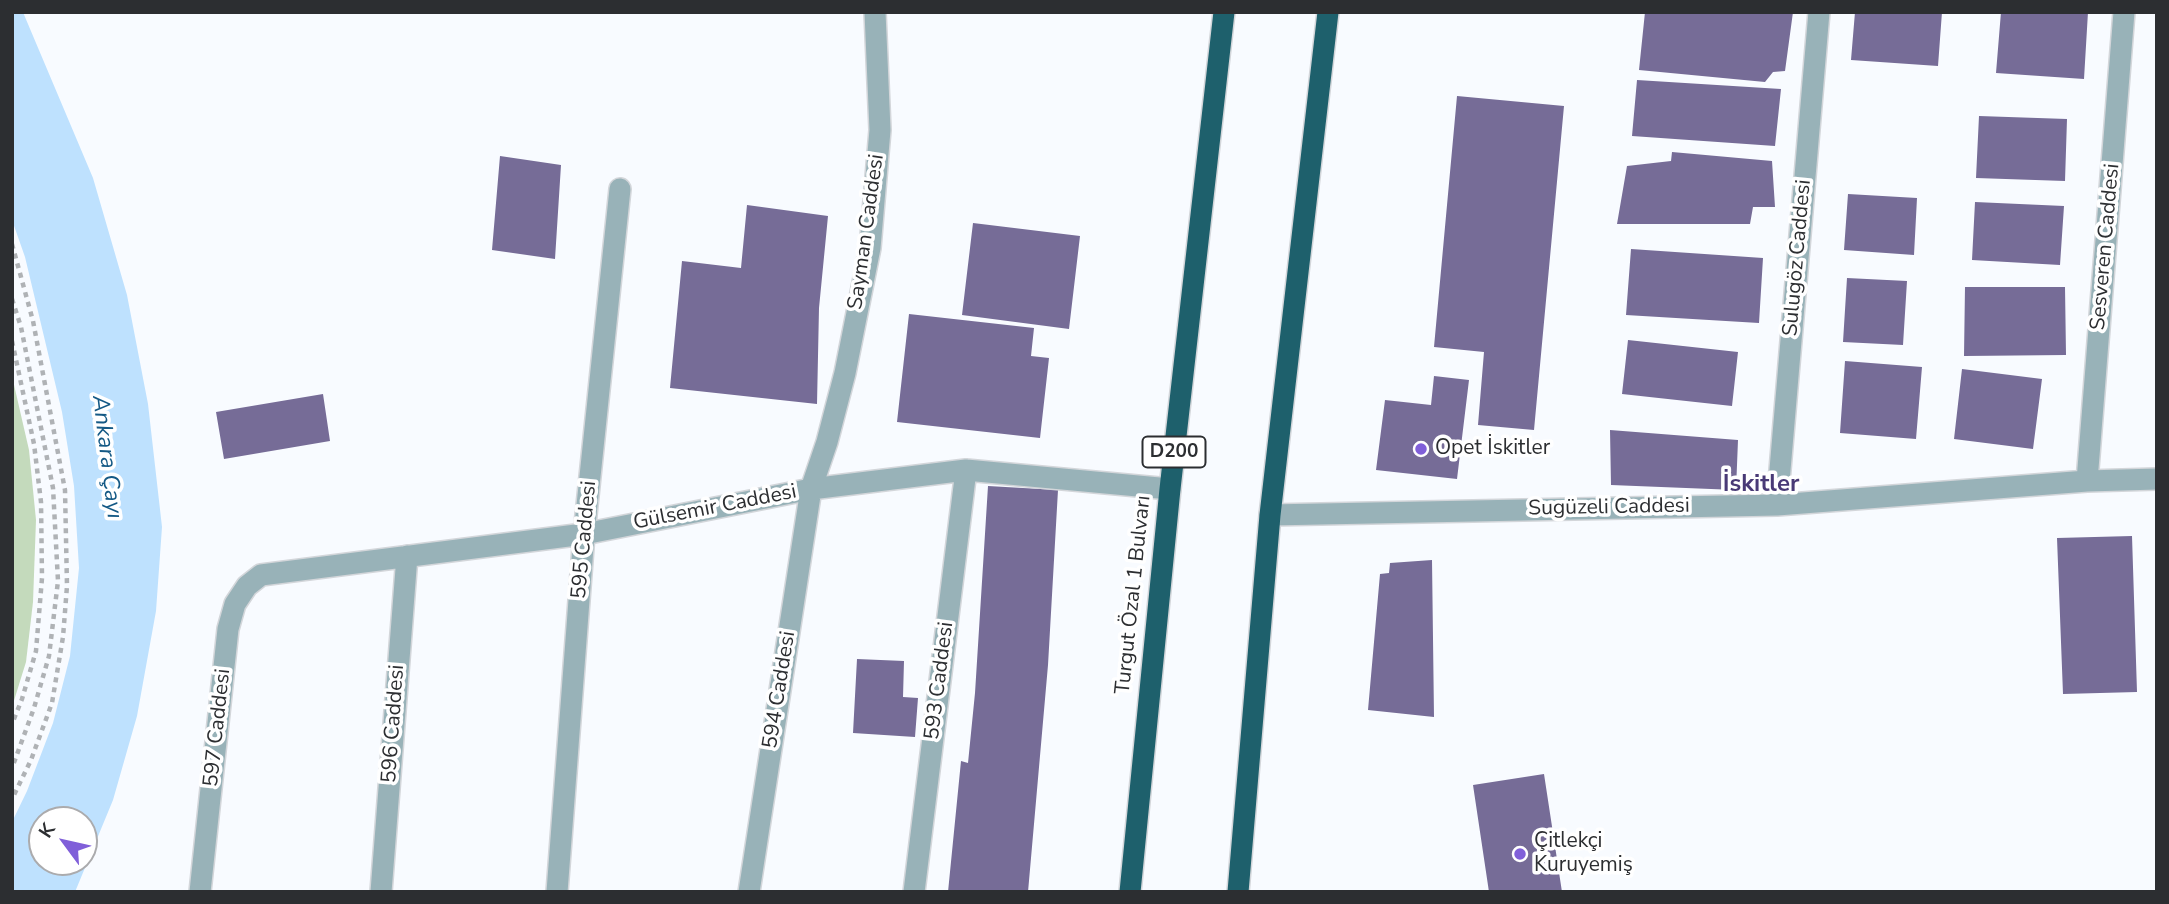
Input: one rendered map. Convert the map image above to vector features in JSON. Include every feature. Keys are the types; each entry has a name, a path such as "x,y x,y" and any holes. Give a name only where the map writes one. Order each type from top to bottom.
{"highway":[{"name":"Turgut Özal 1 Bulvarı","path":"1130,892 1170,489 1224,12"},
{"path":"1238,892 1270,515 1328,12"}],"street":[{"name":"Sayman Caddesi","path":"811,489 827,442 845,373 870,248 880,130 875,12"},
{"name":"Sulugöz Caddesi","path":"1777,505 1819,12"},
{"name":"Sesveren Caddesi","path":"2087,481 2124,12"},
{"name":"595 Caddesi","path":"557,892 584,534 620,188"},
{"name":"Gülsemir Caddesi","path":"261,575 584,534 811,489 966,470 1170,489"},
{"name":"593 Caddesi","path":"915,892 966,470"},
{"name":"Sugüzeli Caddesi","path":"1270,515 1777,505 2087,481 2157,479"},
{"name":"594 Caddesi","path":"749,892 811,489"},
{"name":"596 Caddesi","path":"381,892 407,556"},
{"name":"597 Caddesi","path":"200,892 229,629 235,604 247,586 261,575"}],"path":[{"path":"12,244 27,299 65,490 67,586 64,637 52,703 31,760 12,799"},
{"path":"12,299 53,488 58,581 49,656 12,768"},
{"path":"13,306 27,299"},
{"path":"12,341 34,444 40,502 41,578 36,652 12,724"}],"green space":[{"path":"12,376 29,450 36,520 33,602 26,662 12,707"}],"water":[{"name":"Ankara Çayı","path":"12,12 23,12 93,178 127,295 148,404 162,527 156,611 137,716 113,800 98,836 98,806 28,806 28,876 82,876 75,892 12,892 12,822 53,723 70,656 79,568 74,486 62,412 25,257 12,220"}],"building":[{"path":"1645,12 1793,12 1785,71 1773,72 1765,82 1639,70"},
{"path":"1855,12 1942,12 1938,66 1851,60"},
{"path":"2001,12 2088,12 2084,79 1996,73"},
{"path":"1637,80 1781,89 1775,146 1632,136"},
{"path":"1457,96 1564,106 1534,430 1478,425 1484,352 1434,347"},
{"path":"1979,116 2067,119 2065,181 1976,178"},
{"path":"1672,152 1772,161 1775,207 1753,207 1750,224 1617,224 1627,166 1671,161"},
{"path":"500,156 561,165 555,259 492,250"},
{"path":"1848,194 1917,198 1914,255 1844,250"},
{"path":"1975,202 2064,206 2060,265 1972,260"},
{"path":"747,205 828,216 819,308 817,404 670,388 682,261 741,268"},
{"path":"973,223 1080,236 1069,329 962,315"},
{"path":"1631,249 1763,258 1759,323 1626,315"},
{"path":"1847,278 1907,281 1903,345 1843,342"},
{"path":"1965,287 2065,287 2066,355 1964,356"},
{"path":"909,314 1034,328 1031,356 1049,358 1040,438 897,422"},
{"path":"1628,340 1738,352 1732,406 1622,394"},
{"path":"1845,361 1922,367 1916,439 1840,433"},
{"path":"1962,369 2042,379 2033,449 1954,439"},
{"path":"1434,376 1469,380 1457,479 1376,470 1385,400 1431,405"},
{"path":"323,394 330,441 224,459 216,412"},
{"path":"1610,430 1738,440 1736,490 1611,485"},
{"path":"988,486 1058,490 1048,665 1028,892 948,892 961,761 968,763 975,693"},
{"path":"2132,536 2137,692 2063,694 2057,538"},
{"path":"1432,560 1434,717 1368,710 1380,574 1389,573 1390,563"},
{"path":"857,659 904,661 903,697 918,698 915,737 853,733"},
{"name":"Çitlekçi Kuruyemiş","path":"1544,774 1562,892 1489,892 1473,785"}],"place":[{"name":"Opet İskitler","path":"1421,449"},
{"name":"Çitlekçi Kuruyemiş","path":"1520,854"}],"district":[{"name":"İskitler","path":"1761,485"}]}
